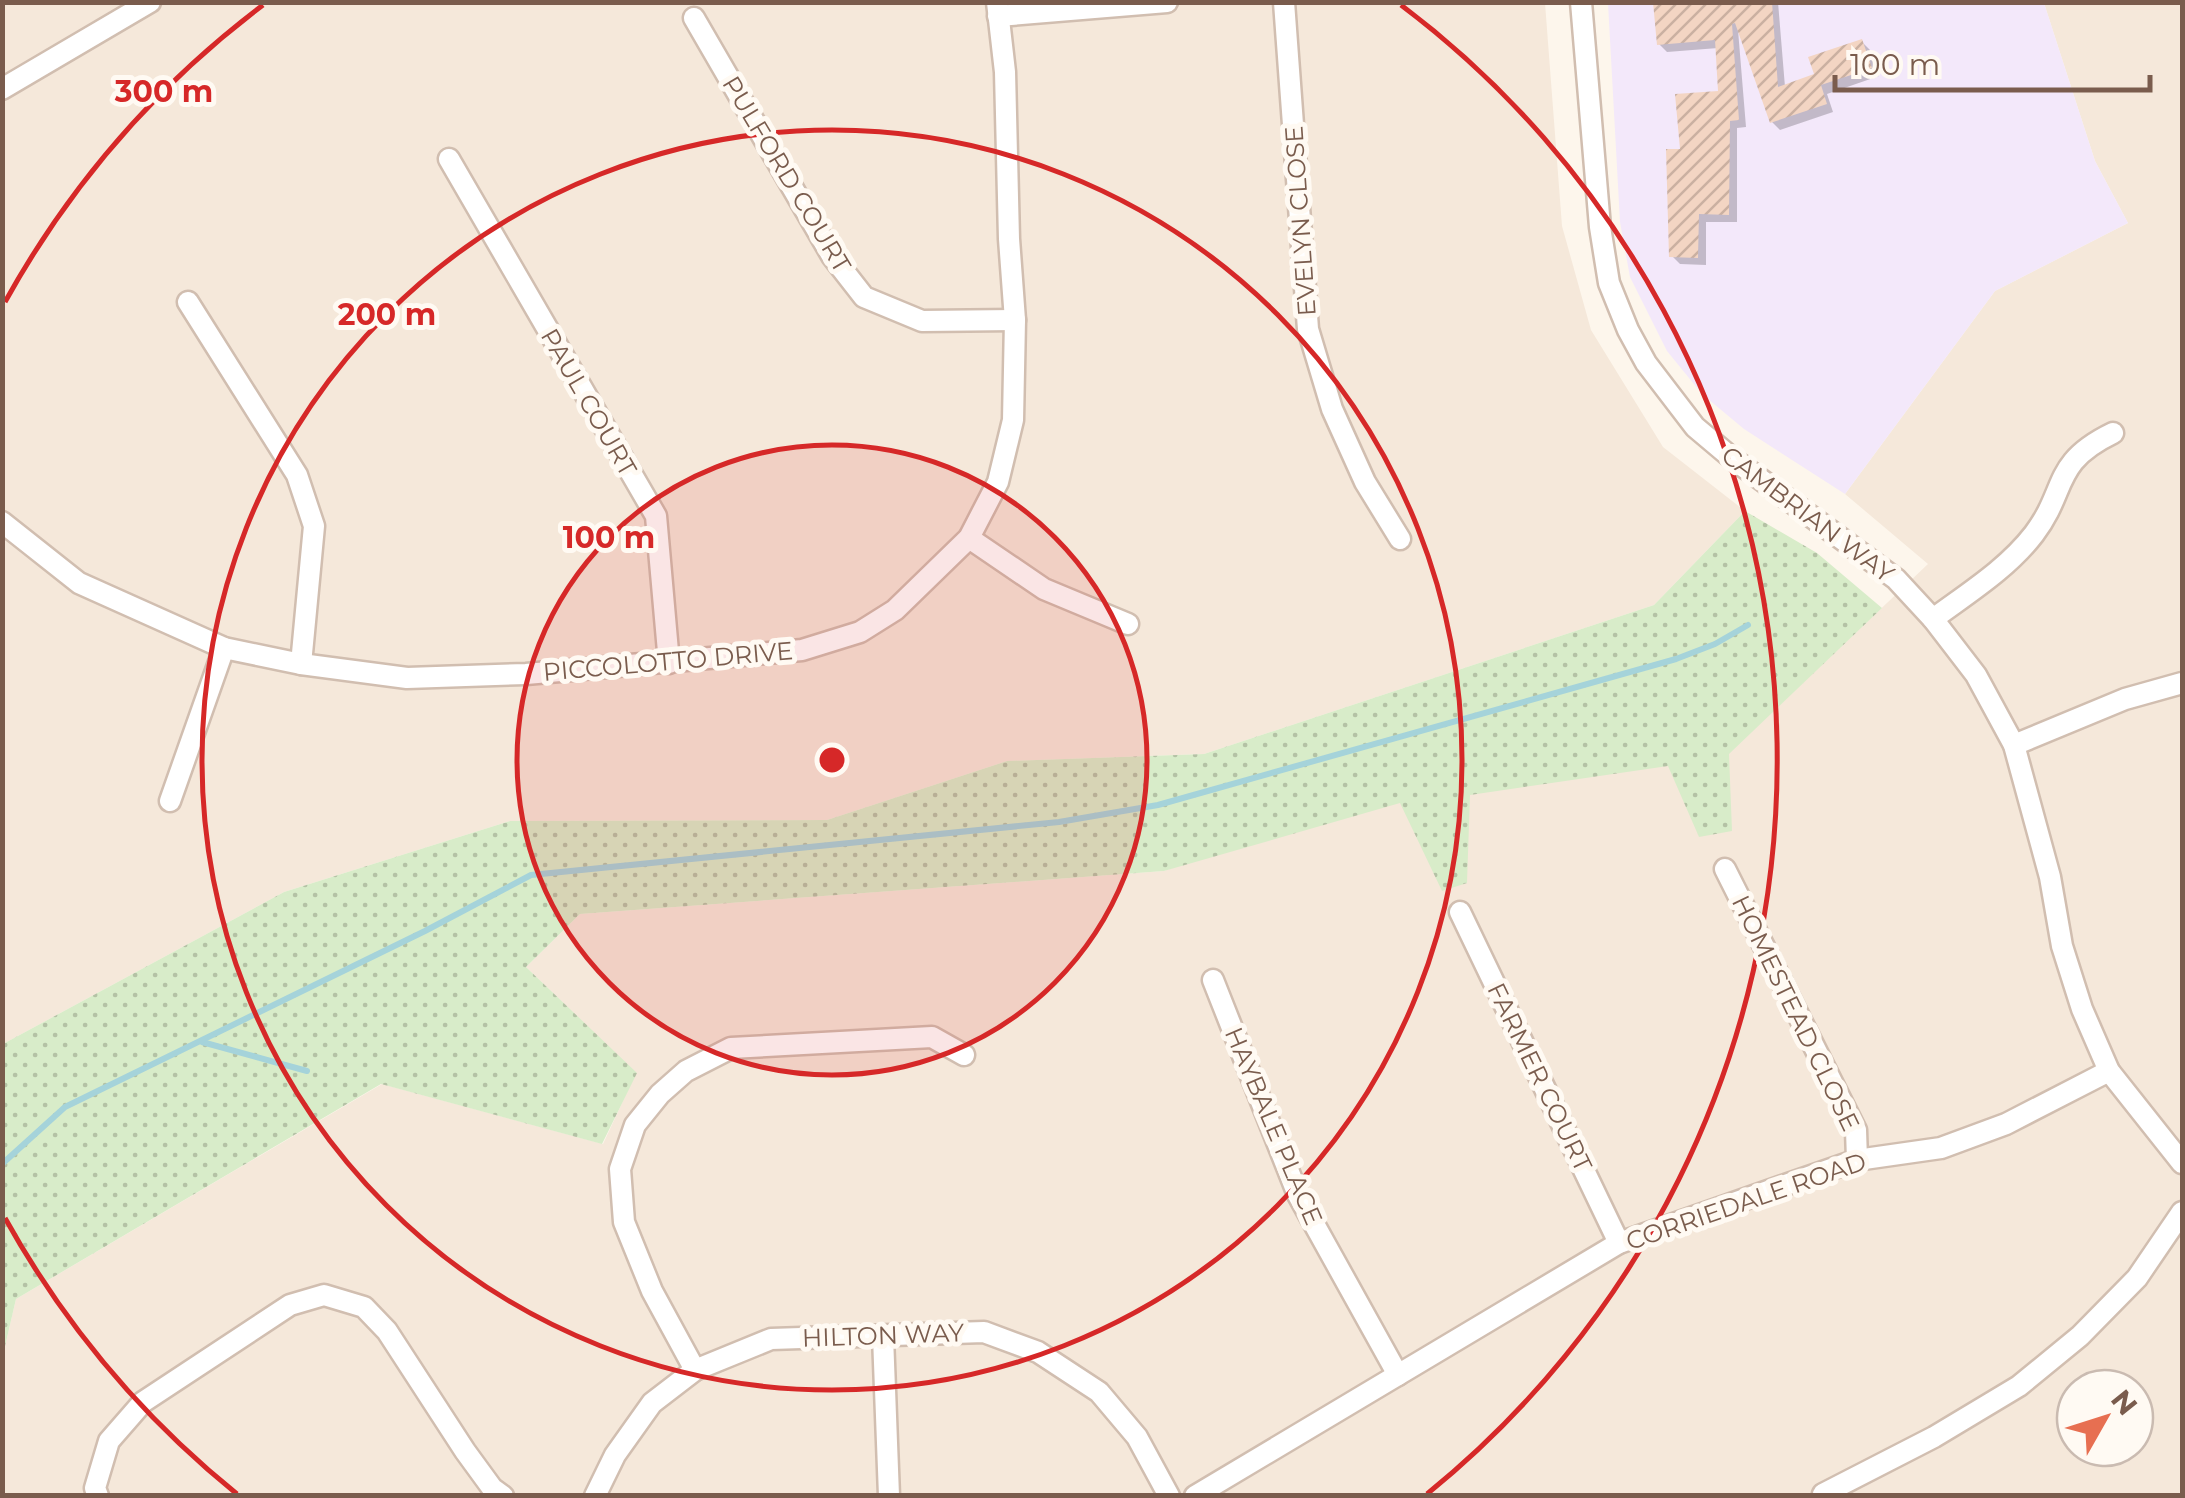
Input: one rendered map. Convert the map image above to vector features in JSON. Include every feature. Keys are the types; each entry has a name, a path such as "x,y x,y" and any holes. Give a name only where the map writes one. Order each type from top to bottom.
{"street":[{"path":"2,89 150,2"},
{"path":"998,9 1167,2"},
{"name":"EVELYN CLOSE","path":"1284,2 1308,329 1340,428 1364,482 1400,539"},
{"name":"CAMBRIAN WAY","path":"1581,2 1600,227 1609,283 1646,363 1695,427 1733,459 1875,560 1933,619 1976,676 2014,745 2050,878 2062,946 2082,1009 2109,1071 2182,1163"},
{"name":"PICCOLOTTO DRIVE","path":"2,522 79,583 224,648 301,664 407,678 526,674 802,650 860,632 895,610 969,538 998,482 1012,420 1014,320 1005,72 998,9"},
{"name":"PULFORD COURT","path":"694,18 832,256 864,297 922,320 1014,320"},
{"name":"PAUL COURT","path":"449,160 656,516 669,663"},
{"path":"188,302 296,475 314,526 301,664"},
{"path":"1933,619 1998,571 2035,533 2069,464 2090,444 2113,433"},
{"path":"969,538 1044,589 1128,624"},
{"path":"170,801 224,648"},
{"path":"2014,745 2125,699 2182,683"},
{"name":"HOMESTEAD CLOSE","path":"1726,869 1856,1130 1857,1160"},
{"name":"FARMER COURT","path":"1460,912 1619,1242"},
{"name":"HAYBALE PLACE","path":"1213,980 1298,1195 1398,1374"},
{"path":"695,1370 652,1291 624,1222 620,1168 635,1126 660,1094 686,1071 730,1048 932,1037 964,1055"},
{"name":"CORRIEDALE ROAD","path":"1194,1496 1619,1242 1857,1160 1941,1148 2006,1124 2109,1071"},
{"path":"1824,1494 1934,1437 2019,1386 2080,1336 2138,1278 2182,1212"},
{"path":"98,1496 95,1488 109,1440 143,1402 290,1305 324,1295 364,1307 387,1330 466,1451 502,1496"},
{"name":"HILTON WAY","path":"596,1496 614,1455 652,1403 695,1370 771,1339 984,1332 1038,1352 1099,1392 1137,1436 1169,1496"},
{"path":"883,1336 889,1496"}],"shaded area":[{"path":"3,3 1545,3 1562,226 1591,330 1663,447 1745,511 1654,605 1204,754 1007,761 827,820 510,821 284,892 3,1044"},
{"path":"1608,3 2044,3 2095,161 2128,223 1995,291 1845,494 1744,429 1702,394 1667,351 1630,277 1620,222"},
{"path":"2044,3 2182,3 2182,1495 3,1496 3,1355 16,1299 382,1084 603,1144 636,1073 526,967 580,914 1164,871 1391,788 1728,754 1928,564 1845,494 1995,291 2128,223 2095,161"}],"green space":[{"path":"1745,511 1817,553 1882,608 1729,754 1732,831 1699,837 1668,766 1470,795 1467,883 1442,891 1400,803 1164,871 580,914 526,967 637,1073 602,1144 381,1084 16,1299 3,1355 3,1044 284,892 510,821 827,820 1007,761 1204,754 1654,605"}],"building":[{"path":"1653,2 1772,2 1778,87 1814,74 1808,57 1862,39 1872,68 1821,85 1827,104 1770,123 1735,23 1732,24 1739,120 1730,121 1729,215 1699,214 1698,258 1669,257 1666,149 1680,149 1675,94 1718,91 1715,40 1657,45"}],"waterway":[{"path":"2,1164 65,1107 531,875 1059,822 1158,805 1676,659 1715,644 1748,625"},
{"path":"202,1042 307,1071"}]}
